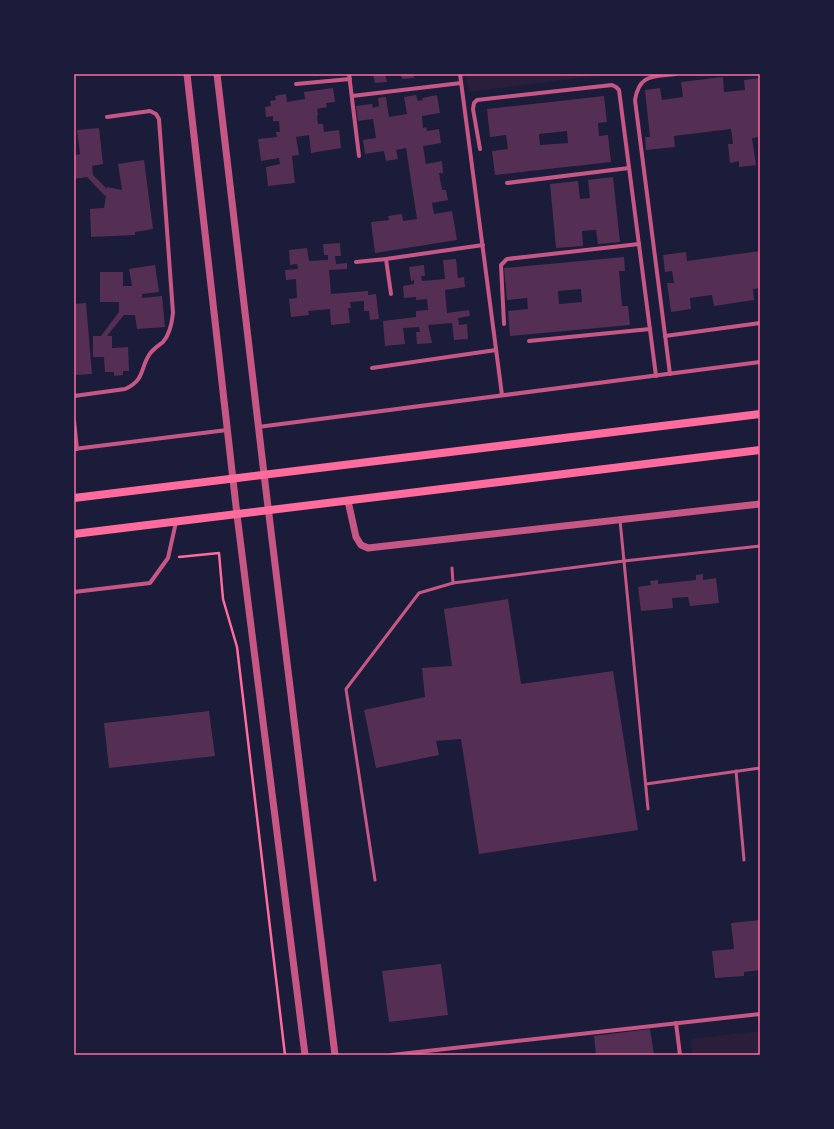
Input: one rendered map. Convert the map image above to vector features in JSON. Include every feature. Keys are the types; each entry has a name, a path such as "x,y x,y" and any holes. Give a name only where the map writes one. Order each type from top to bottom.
{"main road":[{"path":"74,498 760,414"},
{"path":"74,534 760,450"}],"street":[{"path":"186,74 237,514 305,1055"},
{"path":"217,74 258,427 335,1055"},
{"path":"349,74 359,156"},
{"path":"460,74 502,395"},
{"path":"670,374 635,100 636,91 646,78 675,74"},
{"path":"296,84 350,79"},
{"path":"352,96 462,83"},
{"path":"480,149 473,108 474,103 477,100 612,85 619,90 656,376"},
{"path":"74,396 125,389 132,386 143,372 146,360 152,350 164,341 171,328 173,313 159,119 156,114 150,111 107,117"},
{"path":"507,183 629,168"},
{"path":"504,324 501,265 507,259 639,244"},
{"path":"356,262 482,245"},
{"path":"386,259 391,294"},
{"path":"665,336 760,323"},
{"path":"529,341 650,329"},
{"path":"372,368 496,350"},
{"path":"258,427 760,362"},
{"path":"74,421 76,449 227,430"},
{"path":"348,500 356,537 361,544 368,548 760,504"},
{"path":"74,592 150,583 168,558 176,522"},
{"path":"391,1055 760,1014"},
{"path":"676,1023 680,1055"}],"lane":[{"path":"620,520 648,809"},
{"path":"375,880 346,689 419,593 453,583 624,561 760,546"},
{"path":"452,568 453,583"},
{"path":"646,784 760,768"},
{"path":"736,771 744,860"}],"path":[{"path":"168,558 219,552 223,599 237,647 285,1055"}],"shaded area":[{"path":"466,74 612,74 469,92"},
{"path":"760,1031 760,1055 692,1055 691,1039"}],"building":[{"path":"373,74 385,74 387,82 375,83"},
{"path":"401,74 413,74 414,78 402,79"},
{"path":"723,77 724,92 745,90 744,80 760,78 760,137 752,138 756,165 739,167 739,161 730,163 728,144 733,144 731,129 674,136 675,147 646,150 645,137 650,137 645,90 660,88 662,100 683,97 681,82"},
{"path":"333,88 335,102 326,103 327,107 317,109 318,124 323,124 324,132 339,130 341,148 311,153 309,135 296,137 299,155 292,156 295,183 268,186 266,167 280,164 279,158 261,161 258,139 277,137 276,132 280,132 279,121 273,121 273,116 266,117 265,107 271,106 270,101 276,100 275,96 286,94 287,102 305,99 304,92"},
{"path":"416,95 418,101 423,100 422,98 437,95 440,113 422,116 423,128 426,127 427,131 439,129 441,143 423,146 426,164 442,161 443,173 439,173 442,190 446,190 448,200 432,203 434,214 452,211 457,240 375,253 371,222 389,220 388,216 402,214 403,221 417,219 406,148 396,150 398,159 386,161 384,151 365,154 363,140 376,138 373,119 358,121 356,106 372,104 373,108 379,106 378,98 386,97 389,117 407,114 404,97"},
{"path":"604,96 607,122 598,123 599,136 608,135 611,162 495,175 492,151 508,149 506,135 490,137 487,109","holes":["567,131 568,143 540,145 539,134"]},
{"path":"99,128 103,164 92,166 93,175 107,189 107,187 122,190 118,164 144,160 153,229 135,232 135,235 91,237 90,209 104,208 106,195 105,196 87,177 74,179 74,155 80,154 77,130"},
{"path":"613,177 620,242 598,244 596,230 582,231 583,246 556,248 550,184 578,181 580,199 590,198 588,180"},
{"path":"340,243 341,256 335,256 336,264 347,263 347,269 329,270 331,294 368,291 368,295 376,294 379,319 370,320 369,311 364,311 364,301 350,302 351,308 348,308 350,323 331,325 330,309 308,311 309,315 291,317 289,299 297,298 296,279 286,280 285,270 298,269 297,264 290,265 289,250 307,248 309,261 328,260 328,255 324,255 323,244"},
{"path":"760,251 760,288 753,289 754,300 714,306 712,295 690,298 691,309 671,312 667,283 674,283 672,271 665,272 663,255 686,252 687,261"},
{"path":"624,257 625,271 619,271 622,306 628,306 630,325 510,336 508,311 528,309 527,298 507,300 504,268","holes":["581,289 582,302 559,304 558,291"]},
{"path":"456,259 458,278 464,277 465,287 445,290 447,313 469,310 470,316 458,318 459,325 467,324 468,339 454,340 452,323 428,325 432,343 417,344 416,332 420,332 419,327 403,328 405,344 385,346 383,321 416,317 416,311 428,310 427,299 416,300 416,297 404,298 403,286 414,284 414,280 411,281 409,267 424,265 425,276 421,276 422,281 445,279 443,260"},
{"path":"155,265 159,292 142,294 142,298 162,296 165,327 137,329 135,315 124,315 107,336 112,336 112,348 128,347 129,371 123,371 123,375 114,376 114,372 105,372 104,357 93,357 93,336 101,336 119,312 119,302 100,302 100,272 123,272 123,286 132,286 129,269"},
{"path":"86,303 92,374 75,375 74,304"},
{"path":"703,574 703,580 716,578 719,603 690,606 688,597 672,598 673,608 641,611 638,587 651,585 650,581 658,580 658,584 696,580 696,575"},
{"path":"508,599 521,684 613,671 638,830 479,854 461,739 436,741 439,755 376,768 364,710 425,697 422,668 452,666 444,609"},
{"path":"209,711 215,756 109,768 104,723"},
{"path":"760,920 760,970 744,972 744,976 715,978 712,951 734,949 731,923"},
{"path":"441,964 448,1015 389,1022 382,971"},
{"path":"650,1029 654,1055 596,1055 594,1036"}]}
